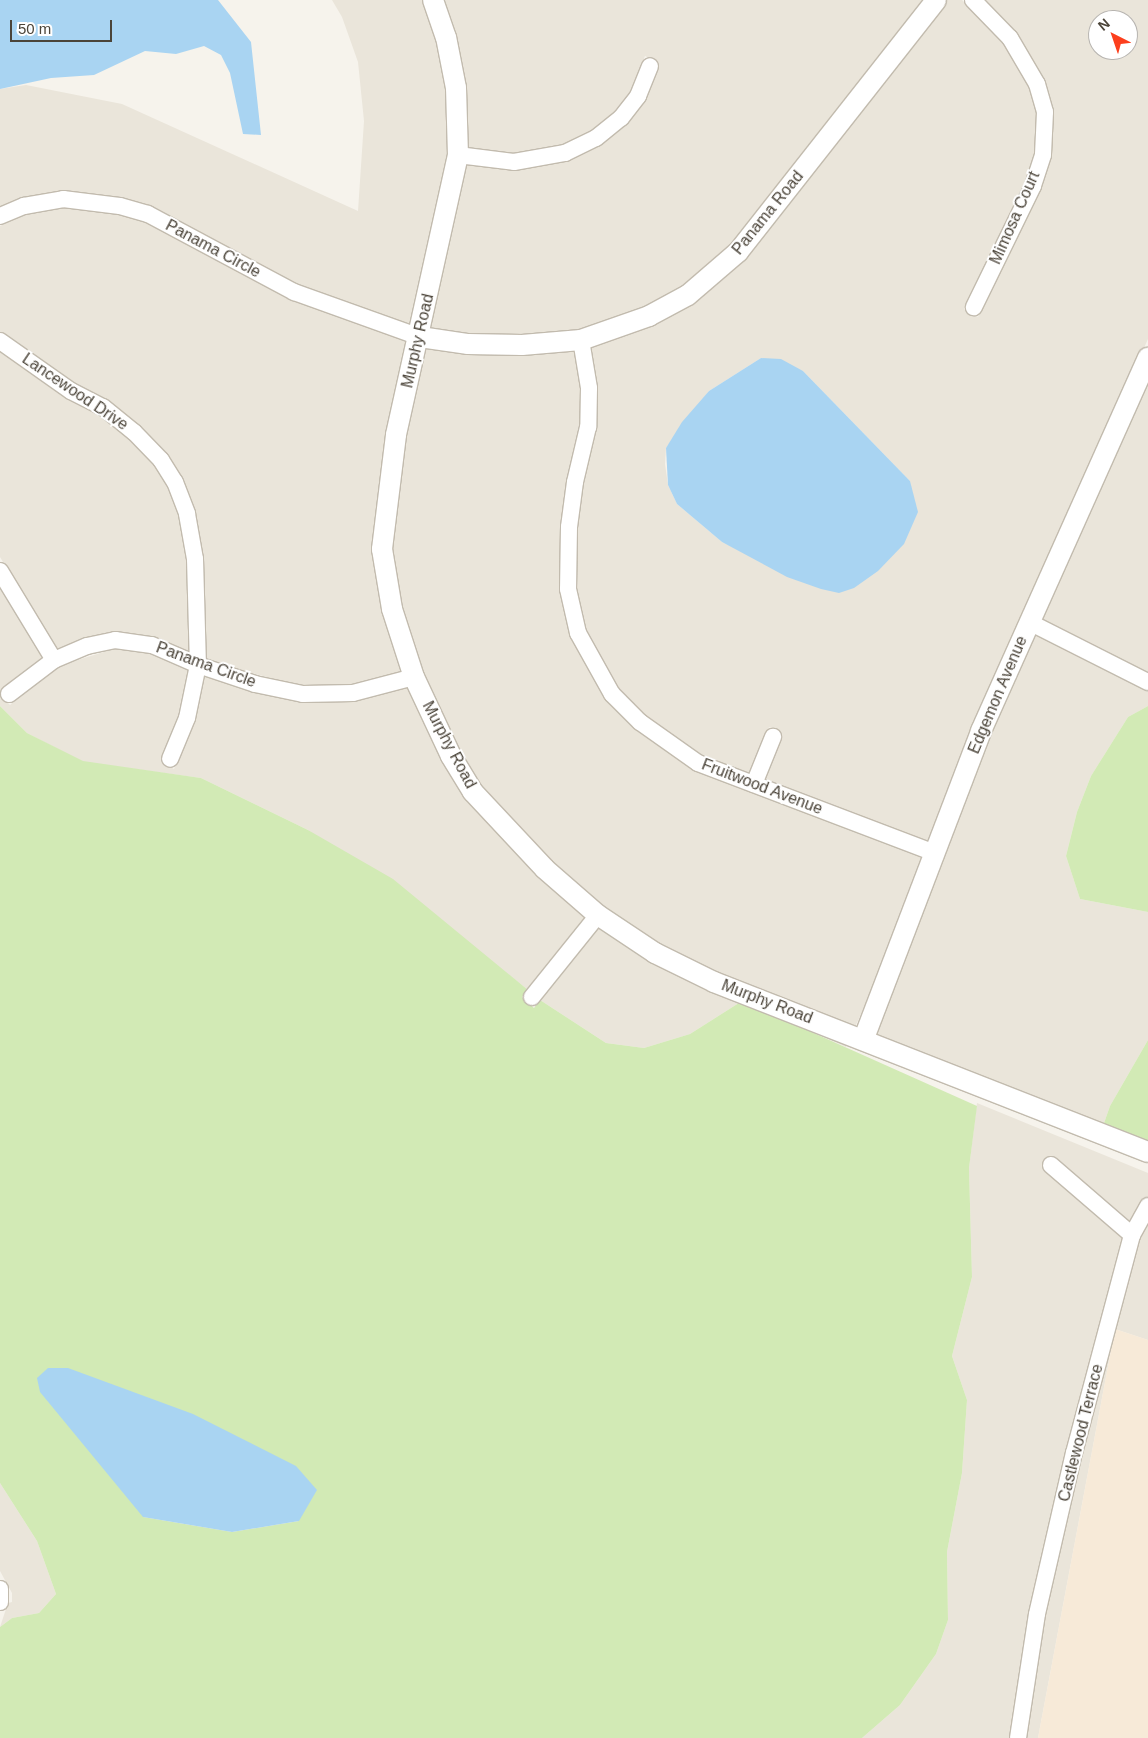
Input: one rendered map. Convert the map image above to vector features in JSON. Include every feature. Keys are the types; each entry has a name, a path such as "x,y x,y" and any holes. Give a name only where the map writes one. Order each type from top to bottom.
{"street":[{"name":"Murphy Road","path":"433,0 446,37 456,88 458,155 420,337 396,435 382,550 392,609 414,677 451,756 473,792 546,869 598,915 655,953 714,982 864,1038 1148,1152"},
{"name":"Panama Road","path":"420,337 468,344 522,345 580,340 649,316 688,295 738,252 936,0"},
{"name":"Mimosa Court","path":"973,0 990,15 1014,44 1036,84 1045,112 1042,155 1033,186 974,307"},
{"path":"458,155 514,162 566,153 596,138 621,118 638,96 650,66"},
{"name":"Panama Circle","path":"0,216 24,206 63,200 120,206 148,214 294,292 420,337"},
{"name":"Fruitwood Avenue","path":"580,340 589,388 588,427 575,482 567,554 568,590 578,633 612,694 640,722 698,763 935,853"},
{"name":"Lancewood Drive","path":"0,341 63,386 103,407 161,460 175,482 187,514 194,559 198,665 187,718 170,759"},
{"name":"Edgemon Avenue","path":"864,1038 981,731 1148,358"},
{"path":"0,571 54,660"},
{"path":"1029,622 1148,682"},
{"name":"Panama Circle","path":"9,694 54,660 87,646 115,640 152,645 198,665 255,684 303,694 354,693 414,677"},
{"path":"754,784 773,737"},
{"path":"532,997 598,915"},
{"path":"1050,1165 1132,1235"},
{"name":"Castlewood Terrace","path":"1018,1738 1037,1614 1074,1452 1132,1235 1148,1206"}],"shaded area":[{"path":"332,0 426,0 439,38 449,88 451,154 414,327 297,285 120,198 61,192 21,199 0,207 0,89 26,85 122,104 358,211 364,121 358,62 342,17"},
{"path":"441,0 926,0 733,247 683,288 645,309 578,332 521,337 467,337 429,331 464,164 514,170 538,167 569,160 600,145 626,124 644,101 659,63 645,56 631,92 615,113 592,132 562,146 513,154 465,149"},
{"path":"946,0 962,0 1005,42 1030,86 1038,112 1035,152 1026,182 964,309 978,317 1040,189 1053,133 1053,112 1043,81 1029,53 1017,34 984,0 1148,0 1148,339 1025,612 930,844 764,780 782,734 769,727 749,775 701,756 645,717 618,689 586,631 575,589 574,555 589,345 744,257","holes":["761,358 803,371 910,481 753,556 722,542 677,504 668,485 665,464 666,448 709,391"]},
{"path":"65,207 119,213 146,221 293,299 411,341 377,505 405,671 352,686 303,687 205,660 202,560 182,480 74,385 0,332 0,226 27,213"},
{"path":"426,345 575,348 582,387 581,425 561,525 561,590 571,634 606,697 636,727 695,769 925,857 883,966 855,1027 716,975 636,934 550,864 479,788 438,715 399,609 389,550 404,438"},
{"path":"0,350 68,398 100,414 130,437 155,464 169,485 180,515 187,559 190,654 85,639 56,650 0,557"},
{"path":"1148,377 1148,674 1039,619"},
{"path":"0,584 44,657 0,692"},
{"path":"1033,632 1148,690 1148,706 1128,717 1091,776 1077,812 1066,856 1080,899 1148,912 1148,1040 1110,1106 1103,1126 874,1034 988,734"},
{"path":"117,648 151,652 189,669 180,715 161,762 174,769 194,721 203,675 254,691 410,686 425,721 588,915 528,990 457,934 308,830 201,778 83,762 27,733 0,706 0,695 10,705 35,681 58,666"},
{"path":"600,925 849,1041 846,1047 742,1001 690,1034 644,1048 606,1043 540,1000"},
{"path":"977,1103 1148,1173 1148,1340 1115,1329 1038,1738 862,1738 900,1705 936,1654 948,1620 947,1552 962,1473 967,1400 952,1356 972,1277 969,1168"},
{"path":"1115,1329 1148,1340 1148,1738 1038,1738"},
{"path":"0,1483 37,1541 56,1594 39,1613 12,1618 0,1627 8,1603 12,1602 12,1593 0,1571"}],"green space":[{"path":"0,706 27,733 83,761 201,778 308,830 393,879 528,990 522,997 534,1008 540,1000 606,1043 644,1048 690,1034 742,1001 977,1106 969,1168 972,1277 952,1356 967,1400 962,1473 947,1552 948,1620 936,1654 900,1705 862,1738 0,1738 0,1627 12,1618 39,1613 56,1594 37,1541 0,1483","holes":["143,1517 299,1521 232,1532"]},
{"path":"1148,706 1148,912 1080,899 1066,856 1077,812 1091,776 1128,717"},
{"path":"1148,1040 1148,1144 1103,1126 1110,1106"}],"water":[{"path":"0,0 218,0 251,42 261,135 243,134 230,73 221,55 204,46 176,54 145,51 94,75 51,78 0,89"},
{"path":"761,358 781,359 803,371 910,481 918,512 904,544 878,571 854,588 839,593 821,589 787,577 722,542 677,504 668,485 666,448 682,422 709,391"},
{"path":"48,1368 68,1368 193,1414 296,1466 317,1490 299,1521 232,1532 143,1517 40,1392 37,1378"}]}
